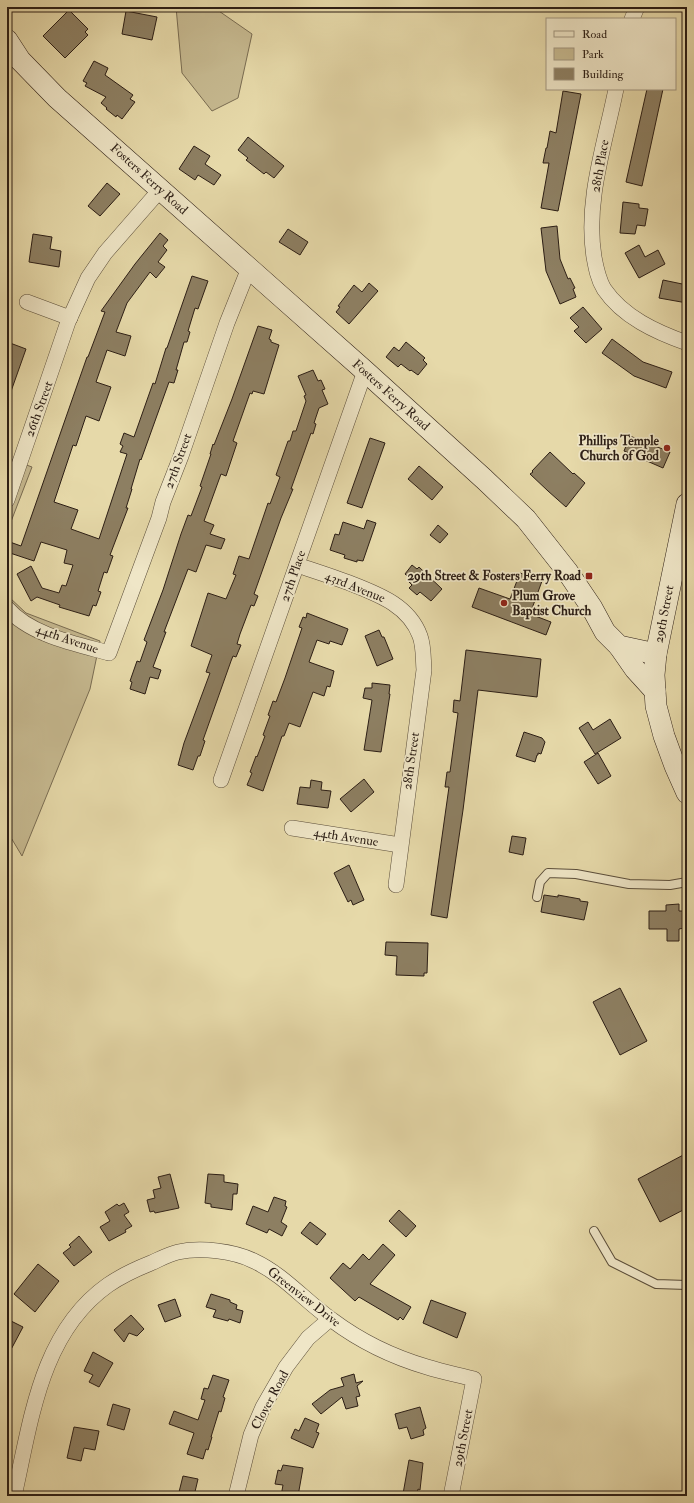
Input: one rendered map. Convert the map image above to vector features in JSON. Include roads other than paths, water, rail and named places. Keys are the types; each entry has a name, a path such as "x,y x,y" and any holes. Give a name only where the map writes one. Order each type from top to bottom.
{"street":[{"path":"632,18 637,7"},
{"name":"Fosters Ferry Road","path":"7,40 20,60 52,92 160,190 365,371 526,519 567,571 592,608 605,632 619,646 635,669 655,691"},
{"name":"28th Place","path":"616,90 598,167 592,213 592,244 597,274 604,288 613,300 625,311 664,335 687,343"},
{"name":"26th Street","path":"7,500 12,464 44,396 70,318 88,278 106,253 160,190"},
{"name":"27th Street","path":"109,653 159,518 163,502 181,456 227,323 249,268"},
{"path":"26,302 70,318"},
{"name":"27th Place","path":"221,780 365,371"},
{"name":"29th Street","path":"656,654 687,504"},
{"name":"43rd Avenue","path":"297,565 376,593 390,600 403,610 414,623 420,638"},
{"name":"44th Avenue","path":"7,608 24,623 38,630 66,641 109,653"},
{"name":"28th Street","path":"396,885 424,670 420,638"},
{"path":"619,646 656,654 654,675 656,706 664,736 687,793"},
{"name":"44th Avenue","path":"292,828 400,845"},
{"name":"Greenview Drive","path":"14,1496 35,1401 44,1371 53,1355 57,1343 70,1324 96,1295 115,1281 136,1270 179,1252 210,1251 240,1255 268,1268 281,1277 330,1319 356,1337 382,1350 426,1367 474,1379"},
{"name":"Clover Road","path":"236,1496 251,1435 263,1407 286,1367 308,1338 330,1319"},
{"name":"29th Street","path":"451,1496 474,1379"}],"lane":[{"path":"537,897 540,882 548,873 576,874 629,884 670,885 687,882"},
{"path":"594,1231 612,1262 656,1284 687,1285"}],"place":[{"name":"Phillips Temple Church of God","path":"667,448"},
{"name":"29th Street & Fosters Ferry Road","path":"589,576"},
{"name":"Plum Grove Baptist Church","path":"504,603"}]}
